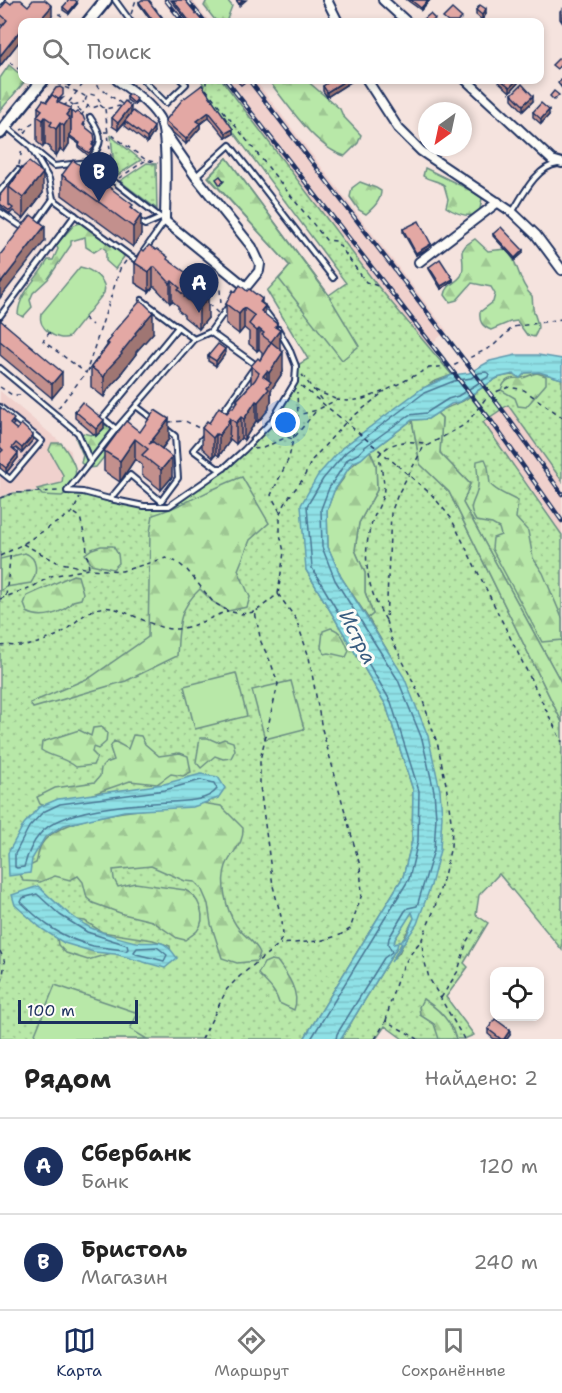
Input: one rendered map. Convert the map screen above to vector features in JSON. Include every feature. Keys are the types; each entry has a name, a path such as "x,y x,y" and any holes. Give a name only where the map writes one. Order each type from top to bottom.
{"main road":[{"path":"91,18 107,0"},
{"path":"3,130 40,84"}],"street":[{"path":"327,0 336,18"},
{"path":"383,0 403,18"},
{"path":"123,84 155,113 164,131 196,177 252,247 260,264 258,272 246,290 163,220 164,131"},
{"path":"370,84 398,128 421,151 512,212 536,235 562,270"},
{"path":"470,84 545,155 562,163"},
{"path":"419,262 498,202"}],"lane":[{"path":"107,0 127,18"},
{"path":"147,84 166,103 186,84"},
{"path":"88,162 100,146 100,132 90,117"},
{"path":"3,130 23,141 54,166 88,162 163,220"},
{"path":"196,177 230,145 333,278"},
{"path":"31,148 49,179 53,199 137,261 163,220"},
{"path":"512,212 538,175 552,164 562,163"},
{"path":"0,191 18,170"},
{"path":"108,188 114,181"},
{"path":"0,212 22,227 34,225 53,199"},
{"path":"0,316 75,215"},
{"path":"136,219 145,225 163,220"},
{"path":"142,300 194,339"},
{"path":"67,491 83,492 144,506 169,506 224,468 244,450 271,422 295,382 296,366 289,348 270,317 256,301"},
{"path":"67,491 116,429 194,339 210,332 229,307"},
{"path":"116,429 103,418 178,327"},
{"path":"210,332 256,365 221,413"},
{"path":"0,368 78,433 90,462"},
{"path":"0,406 42,441 10,479 0,471"},
{"path":"136,406 176,436 178,478 161,501"},
{"path":"207,432 193,450 217,468 224,468"},
{"path":"110,499 130,475 169,506"}],"path":[{"path":"131,18 136,0"},
{"path":"149,0 163,18"},
{"path":"10,62 18,69"},
{"path":"59,84 86,97"},
{"path":"60,108 69,102 83,84"},
{"path":"93,84 125,106"},
{"path":"206,84 206,89 326,240 336,241 366,282 378,286 383,283"},
{"path":"86,97 95,94 99,98 99,104"},
{"path":"86,97 88,106 94,108 99,104"},
{"path":"69,102 90,117"},
{"path":"73,105 86,102"},
{"path":"99,104 105,109 114,181 146,160"},
{"path":"80,116 88,106"},
{"path":"105,109 125,106"},
{"path":"119,113 125,106"},
{"path":"18,170 23,135 33,122 42,118"},
{"path":"107,128 113,120"},
{"path":"21,130 29,126"},
{"path":"100,132 108,132 146,160 160,163"},
{"path":"86,373 120,268 130,256"},
{"path":"184,277 192,267"},
{"path":"193,292 205,277"},
{"path":"214,283 220,289 221,315"},
{"path":"218,286 206,302 221,315"},
{"path":"84,318 92,325"},
{"path":"313,389 336,400 363,399 385,391 429,368 455,365 493,346 513,327 562,319"},
{"path":"50,332 43,341 86,373"},
{"path":"54,413 106,347"},
{"path":"296,366 326,405"},
{"path":"295,382 410,474 451,518 562,742"},
{"path":"23,544 57,562 88,569 122,571 166,558 177,562 187,570 200,589 213,602 228,611 240,614 255,612 278,594 284,552 280,534 280,513 271,495 288,458 298,417 299,407 295,382"},
{"path":"0,387 12,395 32,394"},
{"path":"386,621 391,513 398,494 419,454 429,444 466,424 486,398 509,387 524,390 562,417"},
{"path":"280,513 303,479 312,460 344,424 385,391"},
{"path":"271,422 282,422 298,417 336,400"},
{"path":"293,439 317,410"},
{"path":"158,423 185,421 207,432"},
{"path":"244,450 263,448 287,437 293,439"},
{"path":"375,1039 386,1021 400,970 409,954 422,939 434,910 451,846 451,820 438,746 423,701 391,638 386,621 375,604 367,574 367,551 371,524 384,487 379,455 388,446 403,441 411,440 429,444"},
{"path":"0,498 14,493 67,491"},
{"path":"0,556 73,512 83,492"},
{"path":"73,512 80,517 86,542 88,569"},
{"path":"6,597 11,550"},
{"path":"0,599 34,586 51,576 88,569"},
{"path":"278,594 297,620 309,657 322,729 360,866 362,894 350,929 340,935 320,941 278,945"},
{"path":"0,646 13,644 25,646 58,635 100,608 113,608 137,619 172,629 200,623 228,611"},
{"path":"202,1039 227,989 278,945 283,936 282,920 273,886 260,786 260,760 278,684 261,642 255,612"},
{"path":"440,999 458,971 467,941 475,928"},
{"path":"422,939 423,955 429,978 464,1039"},
{"path":"0,951 4,962 0,993"},
{"path":"386,1021 418,1039"}],"shaded area":[{"path":"162,0 192,0 207,18 176,18"},
{"path":"225,84 258,84 447,331 427,347 376,284"},
{"path":"0,391 71,451 74,477 64,489 13,492 0,497"},
{"path":"508,405 562,481 562,535 482,422"}],"green space":[{"path":"207,0 227,0 232,6 228,18 213,18 204,6"},
{"path":"9,65 18,73 18,84 23,84 0,111 0,78"},
{"path":"225,84 376,284 452,375 433,382 342,448 306,570 386,705 413,790 412,841 403,877 304,1039 0,1039 0,498 14,493 67,491 83,492 144,506 169,505 224,468 271,422 295,382 296,366 308,359 267,291 290,266 208,177 227,158 329,295 346,283 202,90 204,85"},
{"path":"271,84 311,84 340,109 343,116 361,135 358,143 345,156 323,144 303,124"},
{"path":"111,136 141,160 115,177"},
{"path":"227,158 329,296 359,346 342,360 279,279 290,266 209,177"},
{"path":"147,163 156,164 157,209 120,181"},
{"path":"425,168 482,198 479,215 470,216 446,207 448,199 444,185 423,176"},
{"path":"360,182 381,191 378,201 366,214 359,210 350,197 352,188"},
{"path":"80,223 122,252 124,257 115,269 106,261 106,250 102,247 94,252 86,247 85,237 71,241 71,245 48,279 33,293 30,300 32,307 23,317 18,314 25,292 48,260 53,260 58,249 56,245 74,225"},
{"path":"475,239 488,251 505,249 510,254 527,291 532,296 538,325 534,337 527,335 517,321 491,330 483,325 480,312 493,302 495,294 491,287 472,283 457,300 450,302 445,295 461,276 462,251"},
{"path":"80,267 89,270 101,280 105,288 104,293 69,337 54,336 42,324 41,314"},
{"path":"539,372 562,379 562,481 508,405 483,422 562,535 562,684 463,503 470,484 440,453 442,418 437,413 463,401 498,378 513,375 521,377 525,373"},
{"path":"537,373 546,376 546,384 526,407 518,406 515,398 501,390 504,383 509,380"},
{"path":"437,413 442,418 440,453 470,484 463,503 562,684 562,722 449,492 420,464 412,420 428,419"},
{"path":"412,420 420,464 449,492 562,722 562,950 499,874 479,895 476,915 488,923 464,963 468,967 446,997 474,1035 464,1039 403,1039 385,1026 376,1039 341,1039 397,947 394,944 395,939 412,911 414,918 394,958 399,953 431,885 403,677 368,618 373,614 365,592 365,573 355,550 359,523 377,490 376,465 370,451"},
{"path":"103,425 114,426 119,438 96,467 88,468 81,463 83,455 76,439 83,433 91,435 98,432"},
{"path":"52,443 61,443 74,464 73,483 62,496 42,495 37,489 62,483 63,475 49,450"},
{"path":"370,451 376,465 377,490 359,523 355,550 365,573 365,592 373,614 368,618 341,577 328,547 327,510 334,491 347,470"},
{"path":"485,459 491,486 518,501 516,518 528,531 533,558 543,573 562,618 562,640 542,642 492,549 493,538 501,535 499,528 476,521 473,515 472,507 478,485 477,461"},
{"path":"242,477 269,523 250,540 238,570 250,597 247,607 228,611 213,602 200,589 183,612 179,628 177,656 126,681 33,708 30,703 91,677 148,637 150,532 153,515"},
{"path":"101,546 113,546 118,554 119,563 113,569 91,564 85,554"},
{"path":"25,553 32,558 36,566 31,583 6,587 0,591 0,559"},
{"path":"73,575 78,576 83,593 81,599 51,614 39,615 27,612 24,604 27,596"},
{"path":"331,628 338,631 344,640 349,651 346,657 325,654 321,648 323,631"},
{"path":"236,673 247,716 195,729 184,686"},
{"path":"291,681 304,729 265,739 252,690"},
{"path":"102,727 107,733 106,742 98,749 93,747 92,752 97,757 93,765 76,767 41,750 42,742 79,730 91,736 93,728"},
{"path":"133,735 141,736 145,744 159,756 180,753 188,756 191,772 183,776 171,774 157,784 130,781 76,800 47,807 40,804 37,797 55,788 95,782 100,776 101,768 114,760 110,748 114,741 128,749"},
{"path":"200,738 208,738 217,742 224,739 233,742 235,750 231,758 223,759 215,756 201,768 196,762"},
{"path":"202,803 221,806 243,828 240,844 226,866 224,888 232,919 260,953 257,961 237,963 222,958 211,924 208,904 201,888 195,882 185,881 151,866 113,870 114,879 118,887 135,883 185,890 190,893 198,902 202,920 197,931 185,940 177,938 152,921 93,903 87,898 83,882 78,876 70,880 55,876 40,882 23,881 19,871 36,863 41,845 52,834 69,825 115,813"},
{"path":"77,920 85,921 102,932 153,940 170,946 171,954 128,948 88,960 66,953 58,945 57,938"},
{"path":"271,960 277,961 292,984 296,997 294,1010 279,1003 268,984 258,974 264,963"},
{"path":"55,985 138,1013 130,1029 147,1039 33,1039"},
{"path":"423,999 443,1016 451,1026 456,1039 439,1039 434,1024 420,1015 419,1007"}],"water":[{"name":"Истра","path":"516,355 538,355 562,359 562,379 539,372 525,373 520,378 513,374 497,378 428,419 412,420 361,459 352,463 334,491 327,510 328,547 341,577 404,677 428,736 440,790 442,816 440,850 417,924 391,962 402,943 399,942 406,937 414,918 412,912 395,939 394,944 398,943 397,947 341,1039 304,1039 403,877 412,841 413,790 386,705 306,570 301,505 318,475 342,448 421,389 452,375 469,373 490,361"},
{"path":"201,774 218,777 225,788 218,798 193,807 124,811 64,825 45,837 32,859 30,873 9,876 8,853 24,824 39,807 58,799 164,784"},
{"path":"38,886 68,913 89,927 132,941 159,942 167,946 177,958 165,968 64,943 42,929 15,905 12,895"}],"building":[{"path":"14,0 21,0 28,6 33,0 45,0 52,6 42,18 18,18 18,33 0,56 0,29 7,20 0,14 0,9 7,1 11,4"},
{"path":"69,0 77,2 69,12 63,7"},
{"path":"148,0 162,18 151,18 139,2"},
{"path":"173,0 185,0 200,18 187,18"},
{"path":"411,0 428,0 421,8"},
{"path":"480,5 486,9 482,15 476,10"},
{"path":"452,9 462,18 443,18"},
{"path":"559,58 562,63 557,69 552,65"},
{"path":"326,84 340,84 327,92 323,86"},
{"path":"522,84 533,96 523,105 512,94"},
{"path":"202,85 233,129 226,133 209,112 197,121 200,123 186,139 165,121 182,100"},
{"path":"56,88 63,89 63,95 58,100 52,95 46,102"},
{"path":"554,91 559,95 554,100 550,96"},
{"path":"130,94 137,99 134,103 127,97"},
{"path":"52,95 58,99 57,102 71,108 66,115 69,118 64,126 60,123 56,129 45,117 43,120 37,116 42,110 38,107 43,100 47,102"},
{"path":"125,101 131,106 118,123 112,118"},
{"path":"541,103 549,110 541,119 533,112"},
{"path":"71,111 83,116 85,121 83,125 94,134 95,140 92,145 94,147 89,153 69,135"},
{"path":"133,111 154,127 147,138 125,121"},
{"path":"73,160 133,205 131,207 141,215 133,227 62,175"},
{"path":"29,162 43,173 23,198 9,187"},
{"path":"22,168 9,187 9,205 13,208 10,211 0,204 0,195"},
{"path":"220,176 224,181 220,185 216,179"},
{"path":"31,215 45,226 0,284 0,255"},
{"path":"419,221 431,244 416,253 403,229"},
{"path":"501,227 523,250 515,258 493,234"},
{"path":"149,245 192,277 196,282 193,285 208,297 199,309 184,297 178,290 180,288 172,281 170,283 155,267 149,272 135,263 142,249 144,251"},
{"path":"440,259 453,279 441,286 429,267"},
{"path":"240,285 262,299 260,302 265,306 261,311 277,324 275,327 280,330 271,342 262,335 264,333 259,329 257,331 249,324 255,316 244,308 239,314 226,304 233,290 235,292"},
{"path":"141,300 153,312 104,377 91,367 109,344 107,343 112,337 110,336"},
{"path":"0,320 62,372 52,384 0,341"},
{"path":"271,342 283,352 269,373 267,371 263,376 271,382 267,387 269,389 258,402 256,401 244,419 241,417 236,423 230,418 219,435 216,434 213,438 202,428 207,421 209,423 219,407 227,413 233,408 259,373 251,366 258,358 260,360"},
{"path":"218,344 225,349 216,361 208,356"},
{"path":"82,402 104,420 96,429 75,411"},
{"path":"0,407 14,419 10,424 17,430 21,424 33,435 22,448 16,443 12,448 18,453 6,468 0,463 0,453 3,450 0,447"},
{"path":"155,410 169,419 149,444 153,442 172,457 161,470 142,455 148,449 135,439 120,461 104,451 126,421 140,432"},
{"path":"494,1021 498,1021 510,1030 504,1039 501,1039 488,1029"}],"railway":[{"path":"166,0 180,18"},
{"path":"187,0 202,18"},
{"path":"229,84 492,422 562,521"},
{"path":"252,84 504,412 562,494"}],"place":[{"name":"Бристоль","path":"99,202"},
{"name":"Сбербанк","path":"199,313"}]}
